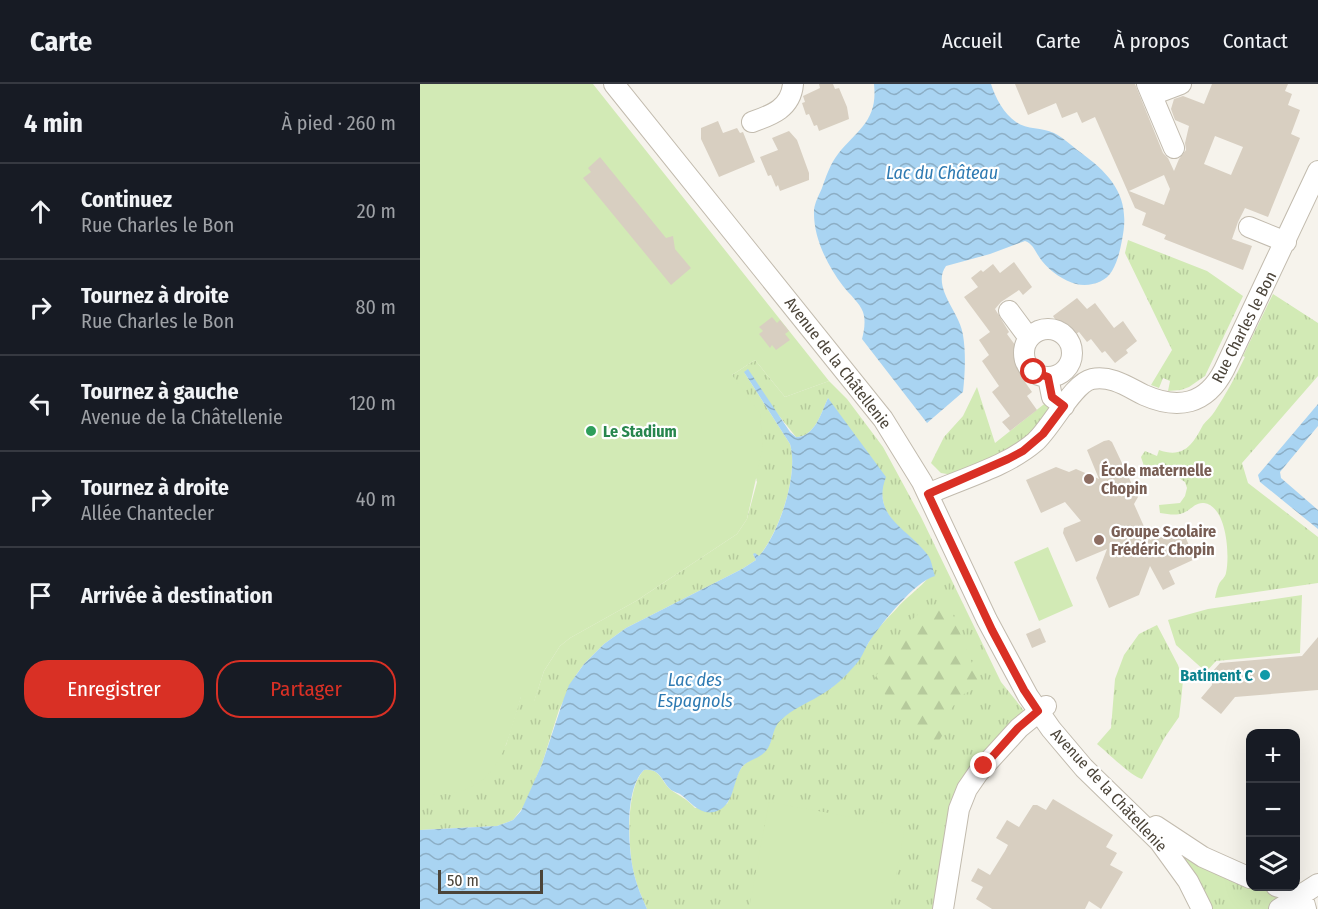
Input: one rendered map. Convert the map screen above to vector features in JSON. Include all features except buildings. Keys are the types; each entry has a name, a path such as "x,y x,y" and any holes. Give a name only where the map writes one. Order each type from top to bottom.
{"street":[{"name":"Avenue de la Châtellenie","path":"615,84 868,400 900,444 928,494 987,620 1015,671 1084,768 1160,841 1182,871 1202,909"},
{"path":"752,122 775,113 784,106 793,84"},
{"path":"1174,148 1150,90 1180,84"},
{"name":"Rue Charles le Bon","path":"928,494 1023,451 1043,434 1084,382 1100,378 1118,382 1146,396 1173,403 1190,402 1207,394 1224,370 1318,171"},
{"path":"1249,227 1286,242"},
{"path":"1009,311 1029,338"},
{"path":"1049,328 1063,333 1069,339 1073,353 1068,368 1056,376 1048,377 1040,376 1028,367 1024,352 1029,338 1041,329 1049,328"},
{"path":"1048,377 1052,397 1064,406"},
{"name":"Avenue de la Châtellenie","path":"1042,708 1148,819 1193,852 1246,876"},
{"path":"943,909 959,809 968,789 993,756 1042,708"},
{"path":"1279,909 1303,902 1318,884"},
{"path":"1284,891 1303,902"}],"green space":[{"name":"Le Stadium","path":"420,84 593,84 829,381 785,397 755,360 732,375 760,414 763,447 747,519 737,534 636,601 560,646 544,671 534,702 521,697 500,759 491,771 480,782 466,790 448,794 420,794"},
{"path":"1128,240 1207,271 1243,296 1205,376 1189,387 1168,391 1170,381 1163,378 1159,388 1151,385 1172,350 1125,253"},
{"path":"1273,294 1318,323 1318,376 1242,463 1248,483 1318,537 1318,583 1215,598 1227,565 1227,544 1218,513 1212,506 1204,503 1180,514 1160,513 1159,505 1180,503 1187,488 1185,482 1164,468 1145,469 1141,457 1145,451 1157,456 1159,450 1175,453 1191,444 1231,385"},
{"path":"755,360 785,397 829,381 847,399 883,447 921,517 1001,682 1034,723 956,804 938,909 647,909 638,887 632,863 630,820 634,791 644,770 657,773 671,790 695,808 727,804 740,770 770,744 778,722 790,712 825,692 844,676 879,628 933,572 926,553 887,512 882,488 828,398 813,429 803,436 796,437 744,372 790,444 792,456 792,471 785,503 774,533 759,556 753,554 756,560 742,569 626,628 604,644 584,664 559,710 542,764 524,806 513,820 497,826 420,830 420,794 448,794 506,745 521,696 534,701 544,671 560,646 636,601 737,534 747,519 757,482 732,375"},
{"path":"977,387 995,443 1048,401 1053,410 1017,447 953,475 941,473 931,463 944,437 963,416"},
{"path":"1048,547 1073,606 1039,621 1014,562"},
{"path":"1302,595 1300,653 1216,661 1206,672 1176,645 1168,620 1208,609"},
{"path":"948,602 979,681 974,689 962,695 950,710 948,726 937,744 916,734 900,718 875,678 908,623 928,606"},
{"path":"1157,625 1178,665 1183,680 1181,701 1179,717 1142,779 1126,769 1097,744 1111,728 1115,679 1124,655 1139,634"},
{"path":"769,802 905,827 890,909 749,909"},
{"path":"1176,852 1246,884 1246,891 1274,891 1287,895 1269,909 1207,909"}],"water":[{"name":"Lac du Château","path":"874,84 991,84 1001,105 1016,122 1058,135 1102,170 1117,189 1124,212 1122,240 1116,263 1105,279 1096,283 1081,285 1062,278 1045,265 1033,247 1025,241 990,254 946,266 942,274 944,291 961,326 964,342 963,392 927,423 862,339 865,322 863,312 832,269 822,250 814,220 817,199 835,158 870,116 873,107"},
{"name":"Lac des Espagnols","path":"748,369 790,432 796,437 803,436 813,429 828,398 886,477 883,502 887,512 927,554 935,576 918,586 900,603 871,639 857,663 839,681 781,720 765,752 742,767 726,805 721,809 714,812 700,810 669,788 656,772 644,770 633,791 629,835 634,874 647,909 420,909 420,830 497,826 513,820 521,811 542,764 569,685 584,664 604,644 626,628 756,560 753,554 759,556 774,533 785,503 792,471 790,444 744,372"},
{"path":"1318,404 1318,426 1280,472 1281,478 1318,510 1318,529 1260,482 1258,475"}],"place":[{"name":"Le Stadium","path":"591,431"},
{"name":"École maternelle Chopin","path":"1089,479"},
{"name":"Groupe Scolaire Frédéric Chopin","path":"1099,540"},
{"name":"Batiment C","path":"1265,675"}],"route":[{"path":"984,766 1018,728 1038,711 1024,690 992,630 928,494 1008,459 1023,451 1043,434 1064,406 1052,397 1048,377 1034,372"}]}
